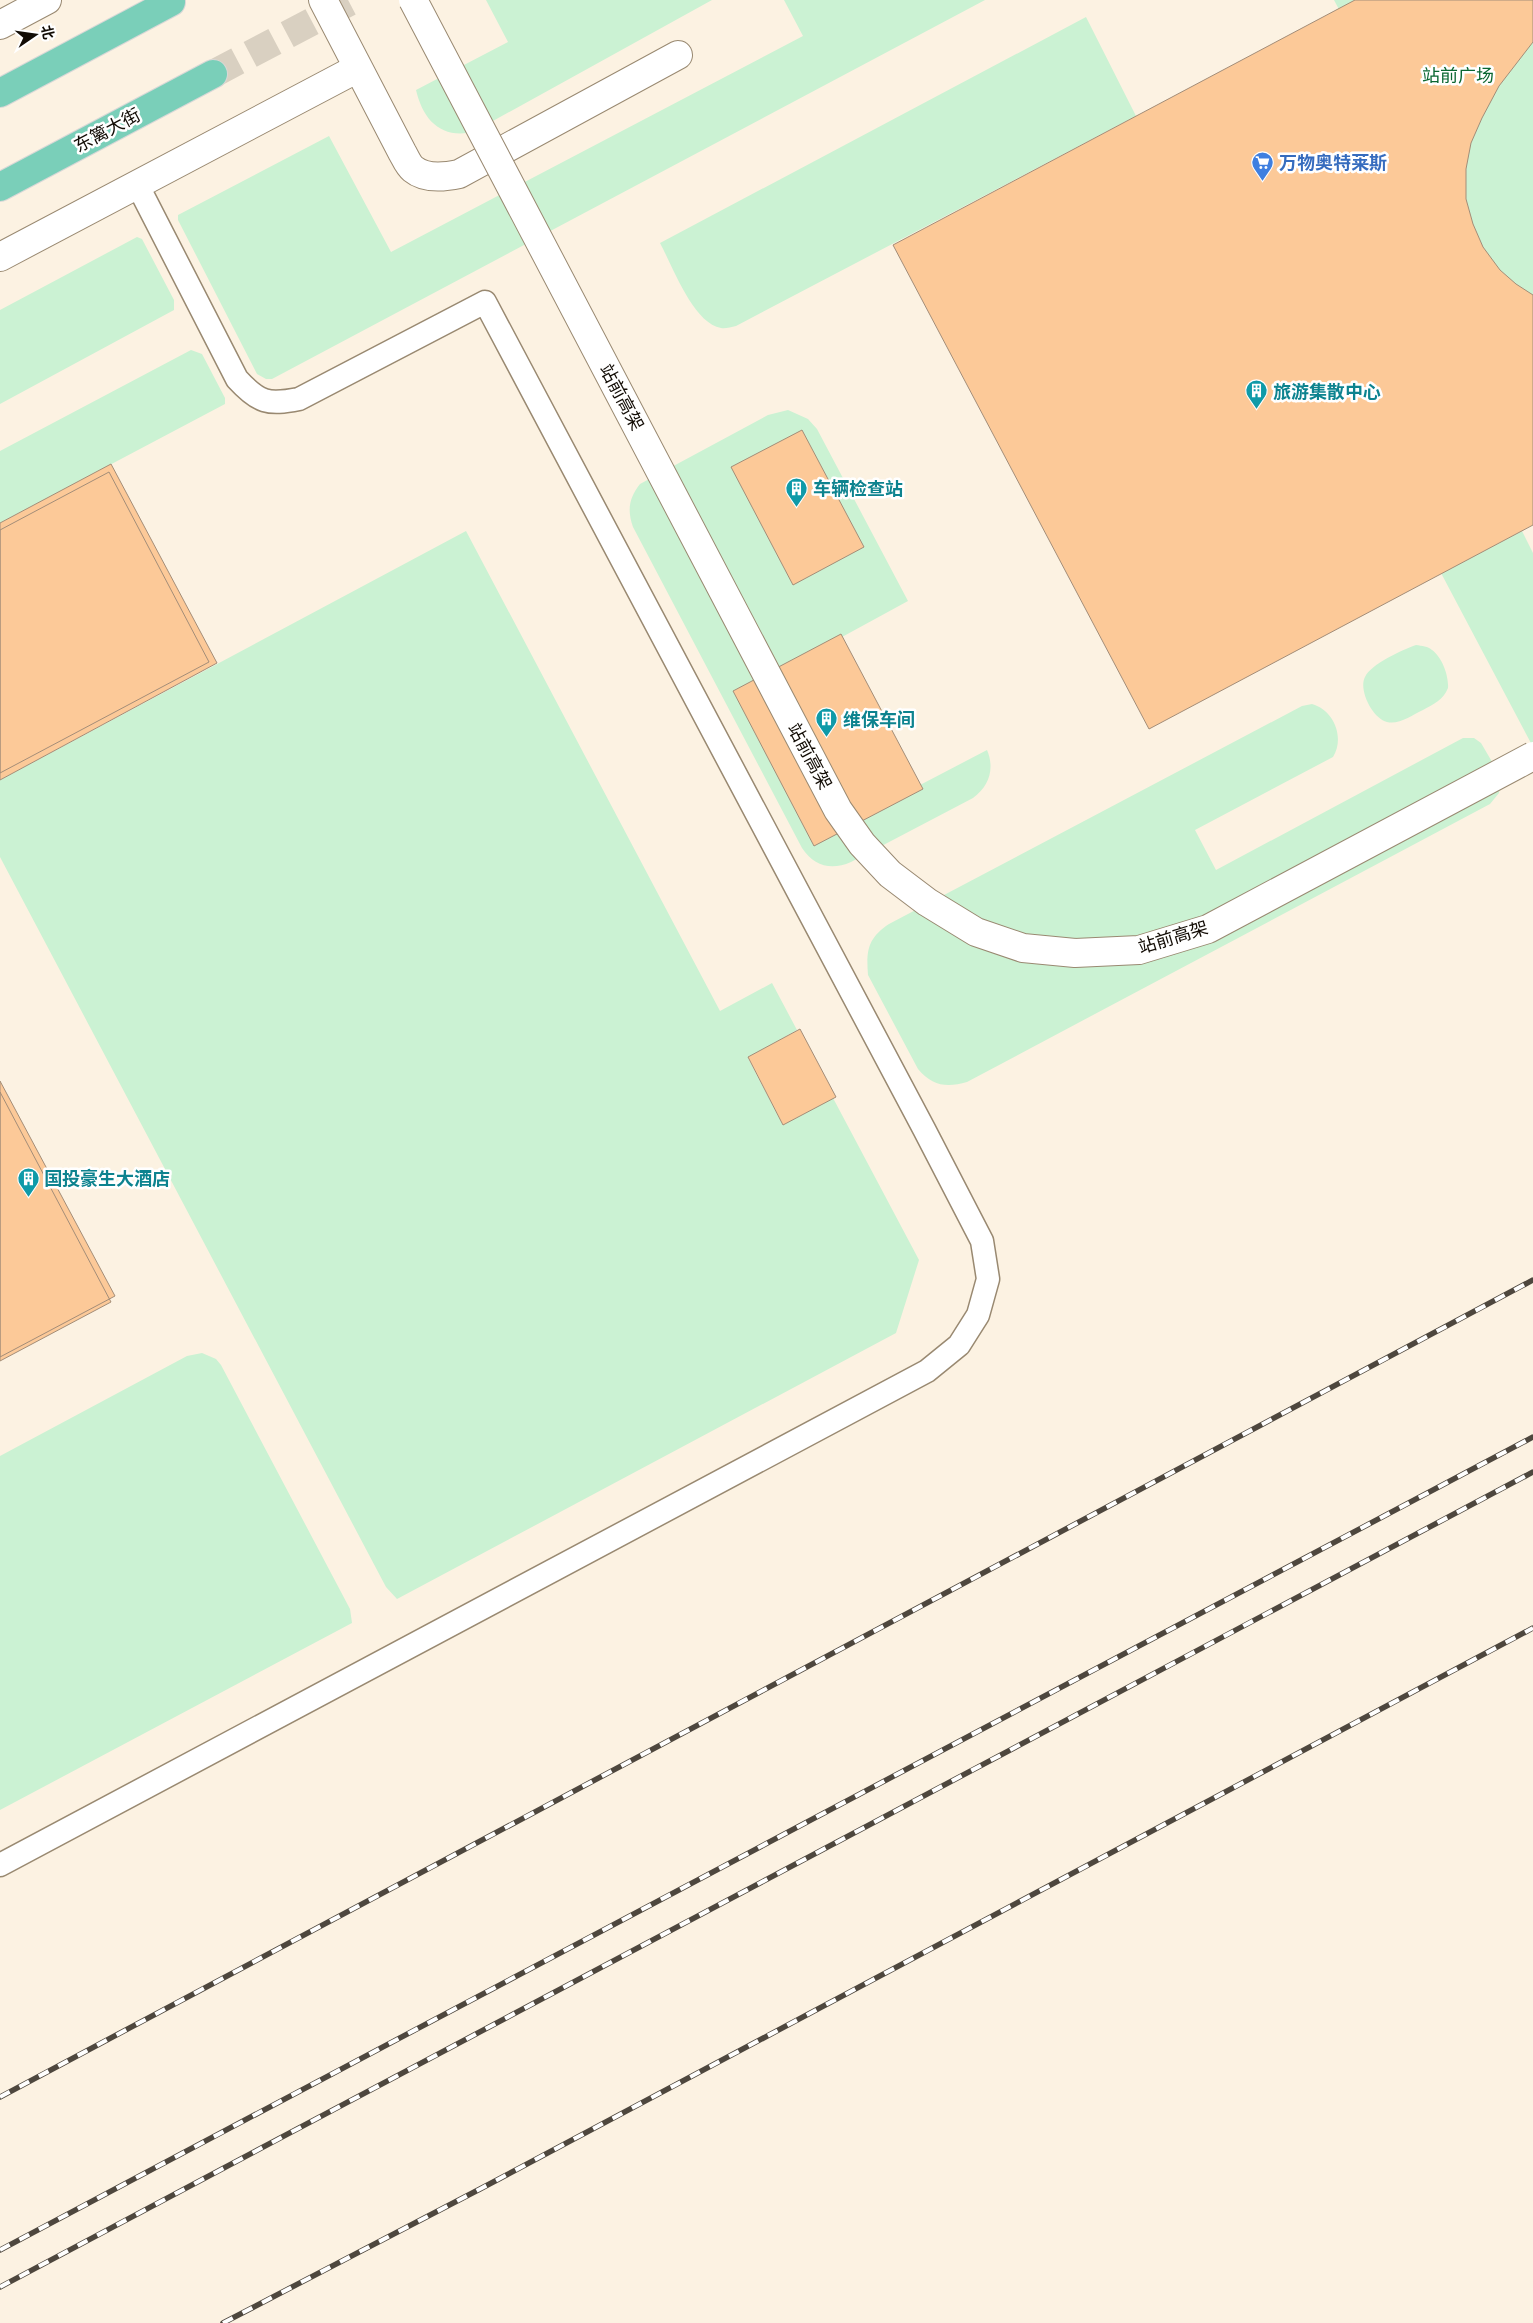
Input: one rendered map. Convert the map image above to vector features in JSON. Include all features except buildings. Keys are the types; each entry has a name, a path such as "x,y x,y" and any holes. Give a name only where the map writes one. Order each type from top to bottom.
{"main road":[{"path":"0,25 47,0"},
{"path":"323,0 402,152 413,169 431,176 444,177 459,174 678,55"},
{"name":"站前高架","path":"413,0 838,810 868,850 890,874 927,902 976,932 1023,948 1075,953 1139,950 1208,929 1533,756"},
{"path":"0,93 171,2"},
{"path":"0,257 358,68"},
{"name":"东篱大街","path":"0,187 213,74"}],"lane":[{"path":"0,1865 927,1372 959,1345 978,1315 988,1279 982,1241 485,302 299,399 276,403 253,396 237,380 137,184"}],"green space":[{"path":"486,0 712,0 473,132 452,133 435,125 429,118 423,110 416,90 508,42"},
{"path":"784,0 985,0 272,379 266,379 257,374 178,220 178,215 329,136 391,252 803,36"},
{"name":"站前广场","path":"1334,0 1533,0 1533,375"},
{"path":"1086,17 1136,116 736,326 723,328 711,324 701,316 685,293 660,243"},
{"path":"137,237 142,239 174,300 174,310 0,404 0,310"},
{"path":"191,350 202,354 225,398 225,404 0,523 0,451"},
{"path":"788,410 808,419 817,429 908,601 842,637 920,785 987,750 990,764 987,783 973,798 851,862 837,866 818,863 802,848 633,527 630,515 631,499 640,484 768,415"},
{"path":"466,531 720,1011 772,983 797,1030 748,1058 783,1125 833,1098 919,1260 896,1333 397,1599 386,1587 0,857 0,780"},
{"path":"1522,531 1533,553 1533,747 1441,573"},
{"path":"1416,645 1429,648 1439,657 1446,673 1448,688 1441,699 1410,717 1392,723 1382,720 1372,710 1365,696 1363,683 1365,677 1380,662"},
{"path":"1312,704 1326,712 1335,726 1338,742 1333,757 1195,830 1216,870 1463,738 1474,738 1481,743 1501,777 1499,793 1490,804 967,1082 946,1085 934,1082 923,1075 868,975 867,958 870,945 882,929 1302,706"},
{"path":"202,1353 216,1359 221,1365 350,1609 352,1623 0,1810 0,1456 187,1356"}],"tunnel":[{"path":"213,74 353,0"}],"railway":[{"path":"0,2097 1533,1280"},
{"path":"0,2250 1533,1437"},
{"path":"0,2287 1533,1472"},
{"path":"223,2323 480,2189 1533,1628"}],"place":[{"name":"万物奥特莱斯","path":"1263,181"},
{"name":"旅游集散中心","path":"1257,410"},
{"name":"车辆检查站","path":"797,507"},
{"name":"维保车间","path":"827,738"},
{"name":"国投豪生大酒店","path":"28,1197"}]}
